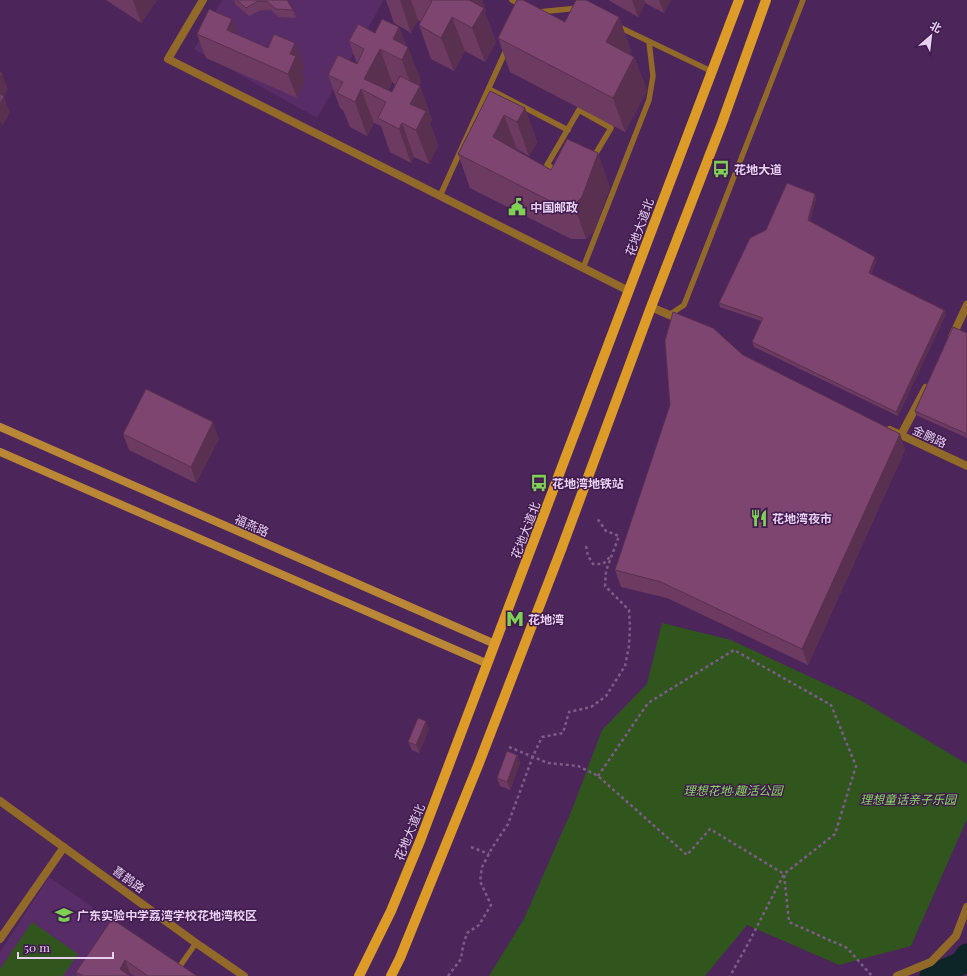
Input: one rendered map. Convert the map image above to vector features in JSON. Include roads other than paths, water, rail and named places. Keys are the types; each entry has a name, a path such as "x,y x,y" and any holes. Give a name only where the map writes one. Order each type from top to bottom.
{"main road":[{"name":"花地大道北","path":"359,976 391,911 411,862 488,664 667,187 713,72 739,0"},
{"path":"391,976 400,958 479,763 722,123 766,0"}],"street":[{"path":"203,0 168,59 629,291"},
{"path":"948,344 967,305"},
{"path":"651,307 688,323"},
{"path":"901,436 930,379"},
{"name":"金鹏路","path":"880,426 967,466"},
{"name":"福燕路","path":"0,427 495,644"},
{"path":"0,452 488,664"},
{"name":"喜鹊路","path":"0,801 244,976"},
{"path":"0,939 64,847"},
{"path":"897,976 931,962 956,936 967,907"}],"lane":[{"path":"512,0 536,12 579,6 585,11"},
{"path":"669,315 684,305 803,0"},
{"path":"523,14 526,7"},
{"path":"614,25 713,72"},
{"path":"440,196 511,41"},
{"path":"583,268 649,100 653,76 649,42"},
{"path":"489,89 568,130"},
{"path":"580,110 611,128 578,184 547,165 568,130 580,110"},
{"path":"174,976 196,943"}],"waterway":[{"path":"931,976 960,964 967,955"}],"place":[{"name":"花地大道","path":"721,169"},
{"name":"中国邮政","path":"517,207"},
{"name":"花地湾地铁站","path":"539,483"},
{"name":"花地湾夜市","path":"759,518"},
{"name":"花地湾","path":"515,619"},
{"name":"广东实验中学荔湾学校花地湾校区","path":"64,915"}],"park label":[{"name":"理想花地·趣活公园","path":"733,790"},
{"name":"理想童话亲子乐园","path":"908,799"}]}
